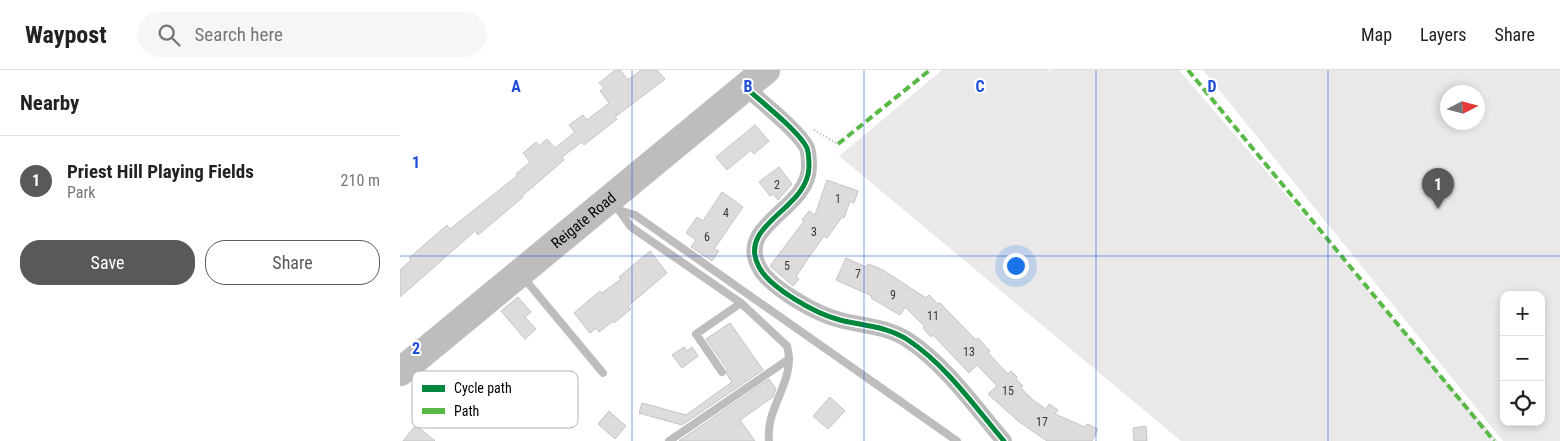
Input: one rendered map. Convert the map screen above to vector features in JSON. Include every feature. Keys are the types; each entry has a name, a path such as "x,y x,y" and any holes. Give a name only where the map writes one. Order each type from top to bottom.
{"highway":[{"name":"Reigate Road","path":"400,372 520,273 613,206 766,70"}],"street":[{"path":"745,87 798,138 807,148 809,158 808,175 801,193 765,224 759,234 755,252 756,260 764,275 791,296 830,317 886,330 908,340 936,363 1004,441"}],"lane":[{"path":"613,206 631,227 741,303 787,346 789,372 770,416 769,441"},
{"path":"613,206 642,220 957,441"},
{"path":"520,273 603,373"},
{"path":"722,372 696,334 741,303"},
{"path":"669,441 789,358"}],"shaded area":[{"path":"942,70 1048,70 1050,72 1052,70 1179,70 1498,441 1181,441 839,156"},
{"path":"1203,70 1560,70 1560,441 1503,441"}],"building":[{"path":"615,70 620,70 628,80 641,70 657,70 665,79 615,117 617,119 584,145 582,142 562,157 564,160 523,197 478,235 475,231 400,297 400,270 411,260 409,258 447,225 450,229 517,176 516,174 530,162 523,153 536,142 539,146 547,139 555,148 575,132 569,125 583,115 587,120 609,103 600,91 604,88 599,83"},
{"path":"755,125 769,141 754,154 751,150 727,170 716,157"},
{"path":"779,167 792,184 778,200 773,194 770,196 759,182"},
{"path":"827,180 858,191 854,203 850,201 844,218 842,217 827,238 824,236 796,277 799,279 793,286 770,266 804,221 802,220 809,211 815,215"},
{"path":"722,192 743,207 714,249 719,251 712,261 691,247 696,240 686,233 697,217 703,221"},
{"path":"650,251 667,273 628,306 631,309 614,323 613,321 599,332 596,328 590,333 574,313 600,291 602,293 621,279 619,277"},
{"path":"846,258 866,267 868,264 883,270 926,298 929,295 938,304 940,303 976,340 978,338 990,351 988,353 1008,374 1011,371 1017,377 1016,379 1023,386 1021,388 1033,400 1046,409 1049,404 1058,410 1055,414 1085,427 1087,424 1098,429 1092,441 1047,441 1018,421 988,394 997,386 977,365 969,373 933,335 931,337 923,328 925,327 905,307 900,315 871,298 872,296 836,280"},
{"path":"518,297 531,312 525,317 536,329 525,339 501,311"},
{"path":"730,323 763,370 682,425 639,413 642,403 686,415 732,382 727,375 727,369 706,339"},
{"path":"684,347 687,351 692,347 698,356 682,368 672,355"},
{"path":"769,379 776,389 773,397 740,420 755,441 679,441"},
{"path":"830,397 845,411 828,429 813,416"},
{"path":"609,411 626,426 615,439 598,424"},
{"path":"1146,426 1147,441 1134,441 1133,428"},
{"path":"414,428 420,428 435,441 403,441"}],"marked path":[{"path":"838,144 930,70"},
{"path":"1188,70 1494,441"}],"cycle path":[{"path":"745,87 796,133 803,141 809,155 806,182 798,195 764,228 757,239 755,252 759,267 783,291 819,312 840,320 883,329 908,340 922,350 947,374 1004,441"}],"place":[{"name":"Priest Hill Playing Fields","path":"1438,209"}]}
